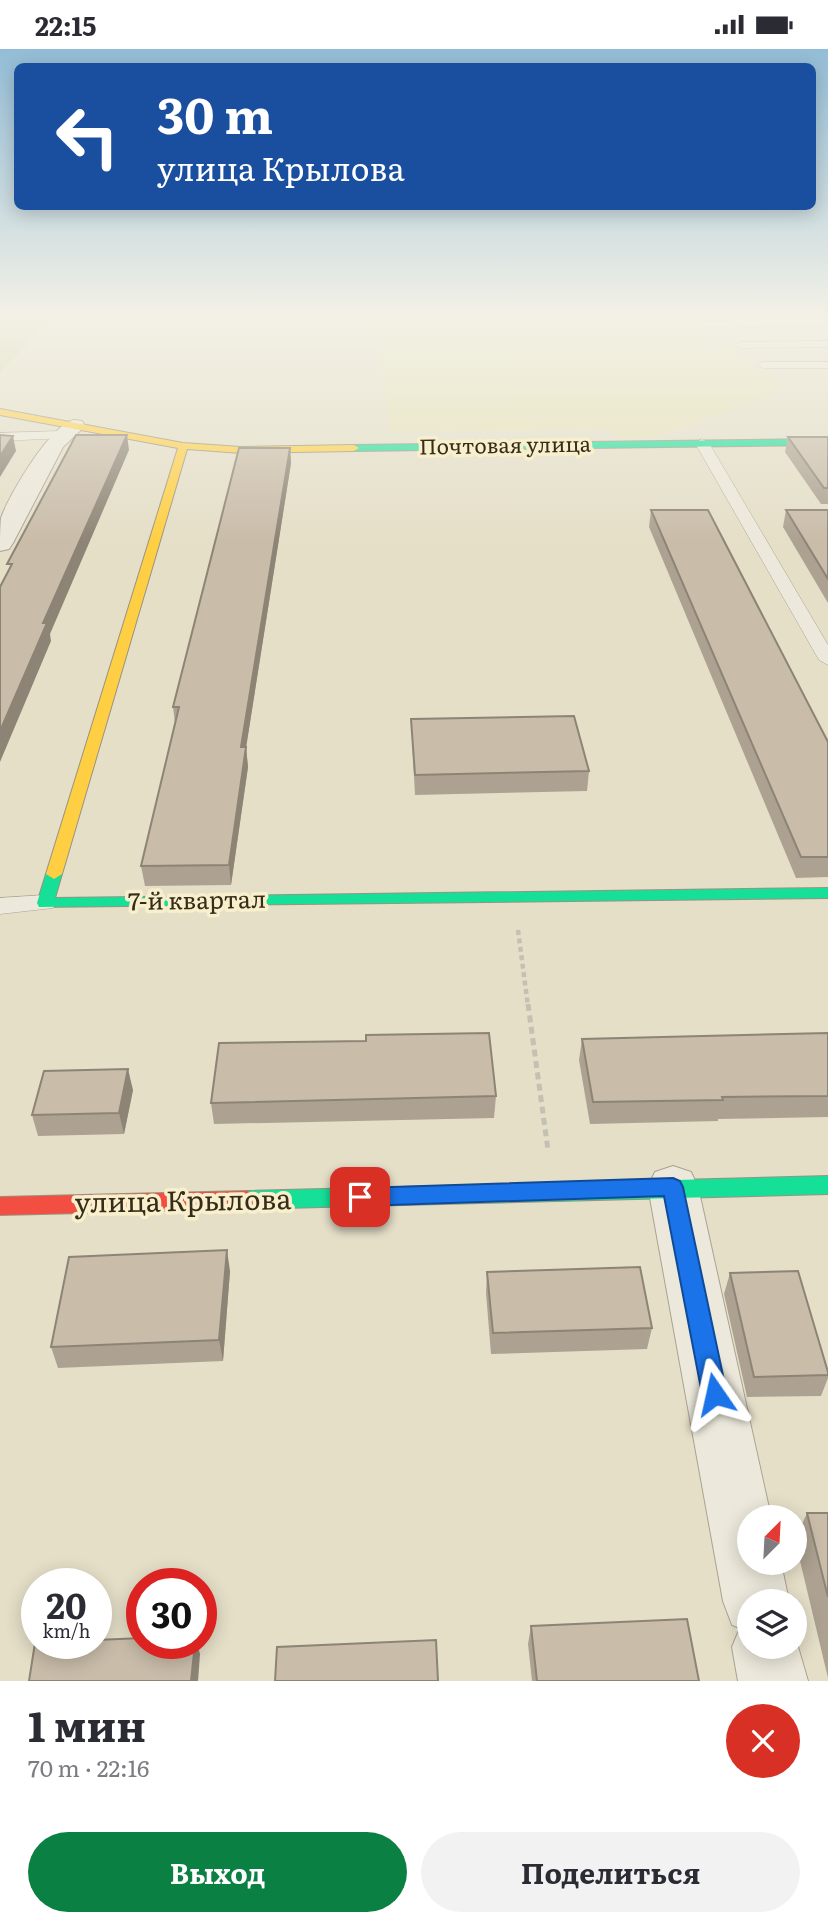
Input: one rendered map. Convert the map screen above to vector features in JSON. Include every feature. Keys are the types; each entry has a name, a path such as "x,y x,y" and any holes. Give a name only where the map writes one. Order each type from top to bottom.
{"street":[{"name":"Почтовая улица","path":"0,412 68,431 183,446 241,450 828,442"},
{"path":"0,543 11,505 68,431"},
{"path":"45,903 183,446"},
{"name":"7-й квартал","path":"45,903 828,893"},
{"name":"улица Крылова","path":"0,1206 828,1185"},
{"path":"673,1187 755,1589"},
{"path":"768,1659 773,1681"}],"lane":[{"path":"0,437 68,431"},
{"path":"702,443 828,660"},
{"path":"0,906 45,903"}],"path":[{"path":"513,895 554,1192"}],"shaded area":[{"path":"384,389 777,389 769,397 653,437 618,438 613,429 390,432"}],"building":[{"path":"0,435 13,436 0,456"},
{"path":"76,435 127,435 43,623 47,623 0,731 0,587 12,564 7,564"},
{"path":"788,437 828,437 828,488 824,488"},
{"path":"239,448 290,448 241,747 246,747 229,865 141,866 179,707 173,707"},
{"path":"651,510 708,510 828,742 828,857 801,857"},
{"path":"786,510 828,510 828,579"},
{"path":"574,716 589,771 415,775 411,719"},
{"path":"489,1033 496,1096 211,1103 219,1043 366,1041 366,1035"},
{"path":"828,1033 828,1096 722,1097 723,1100 593,1102 582,1039"},
{"path":"128,1069 119,1113 32,1115 44,1071"},
{"path":"227,1250 219,1340 51,1347 69,1257"},
{"path":"640,1267 652,1328 493,1333 487,1272"},
{"path":"798,1271 828,1375 754,1377 730,1273"},
{"path":"807,1513 828,1513 828,1597"},
{"path":"687,1619 699,1681 537,1681 531,1626"},
{"path":"112,1639 126,1639 126,1659 193,1659 191,1681 29,1681 32,1659 112,1659"},
{"path":"436,1640 438,1681 275,1681 277,1647"}],"traffic: fast":[{"path":"354,448 828,442"},
{"path":"54,874 45,903 828,893"},
{"path":"247,1200 828,1185"}],"traffic: slow":[{"path":"0,412 183,446 241,450 354,448"},
{"path":"54,874 183,446"}],"traffic: jam":[{"path":"0,1206 247,1200"}],"route":[{"path":"360,1197 673,1187 715,1394"}]}
